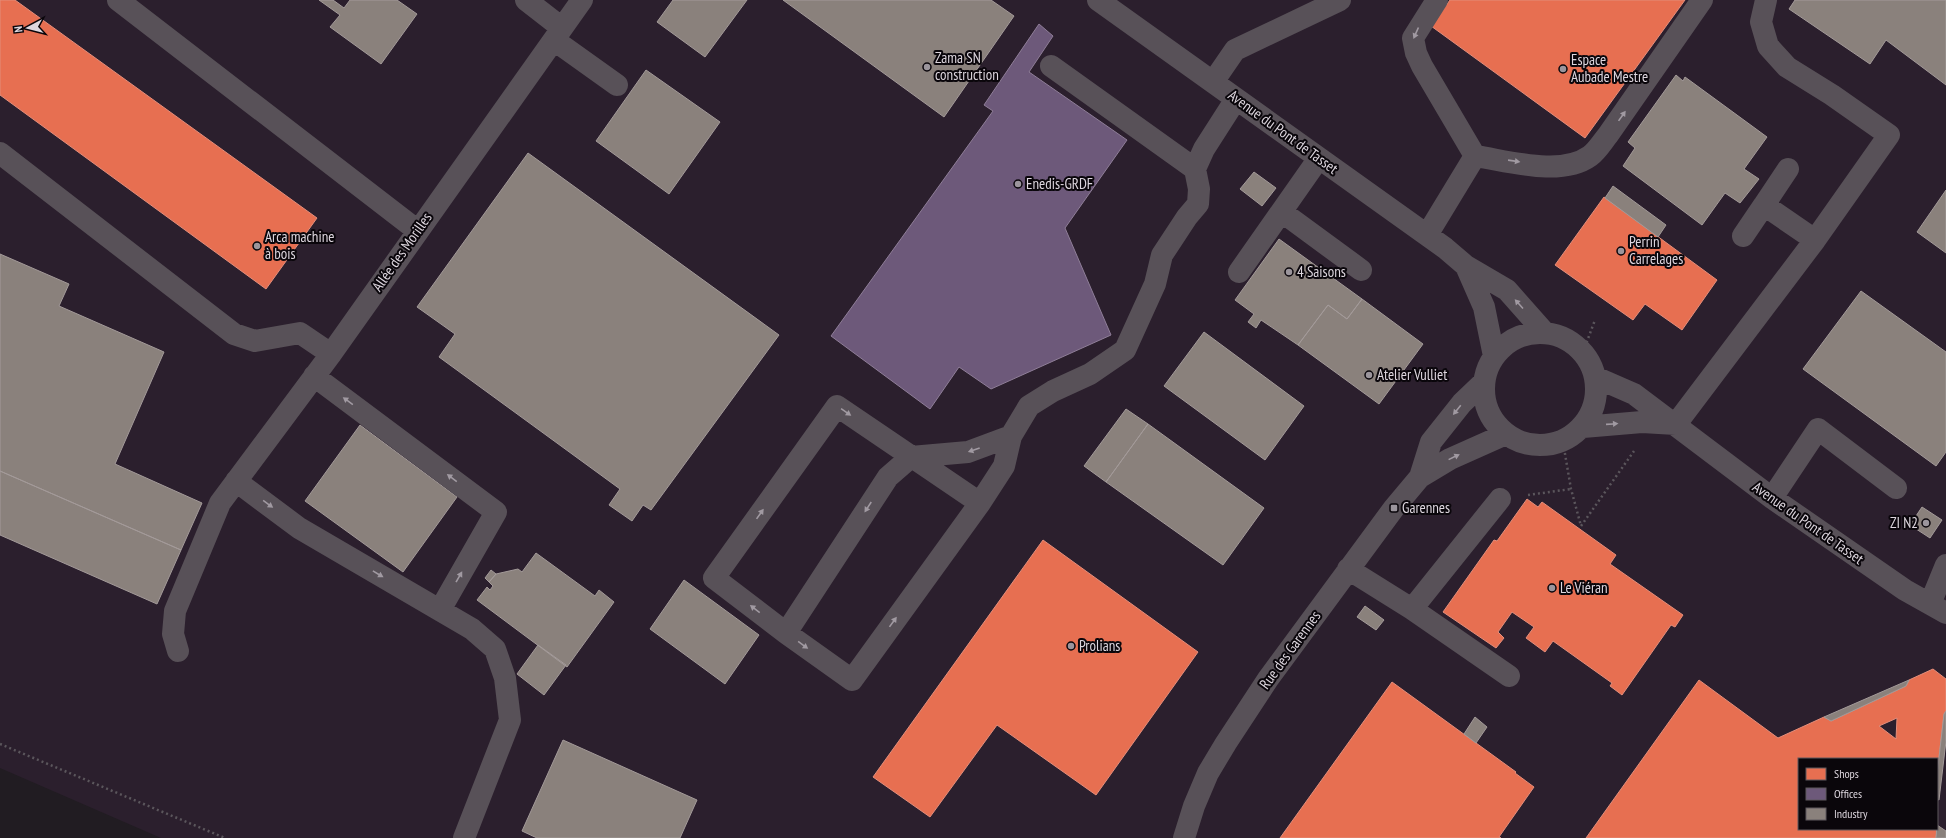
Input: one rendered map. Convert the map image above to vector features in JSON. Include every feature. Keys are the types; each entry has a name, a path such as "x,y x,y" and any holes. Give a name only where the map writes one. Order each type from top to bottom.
{"street":[{"path":"118,0 418,231"},
{"path":"526,0 558,34 617,85"},
{"name":"Allée des Morilles","path":"178,652 173,634 175,612 220,503 331,354 582,0"},
{"name":"Avenue du Pont de Tasset","path":"1098,0 1427,235 1466,266 1507,290 1545,333"},
{"path":"1213,82 1235,50 1340,0"},
{"path":"1437,0 1422,21 1413,38 1416,53 1422,66 1475,156"},
{"path":"1475,156 1548,166 1573,165 1591,156 1608,135 1702,0"},
{"path":"1583,427 1654,423 1676,424 1815,240 1889,135 1832,95 1787,67 1768,46 1761,22 1766,0"},
{"path":"1051,66 1195,169"},
{"path":"980,502 837,406 714,578 786,633 852,680 980,502 1004,466 1011,436 1029,406 1053,391 1090,374 1125,350 1155,284 1162,255 1187,217 1198,204 1199,189 1195,169 1204,149 1236,99"},
{"path":"0,152 234,334 255,341 300,333 331,354"},
{"path":"1427,235 1475,156"},
{"path":"1239,272 1319,158"},
{"path":"1743,236 1788,169"},
{"path":"1764,205 1815,240"},
{"path":"1282,212 1361,270"},
{"name":"Avenue du Pont de Tasset","path":"1466,266 1484,307 1494,356"},
{"path":"1545,333 1559,336 1572,343 1583,353 1591,364 1595,377 1596,390 1595,404 1583,427 1563,441 1549,445 1534,446 1518,442 1495,424 1488,411 1484,397 1484,382 1487,368 1494,356 1504,346 1517,338 1530,334 1545,333"},
{"path":"314,376 496,512 440,610"},
{"name":"Avenue du Pont de Tasset","path":"1595,377 1634,394 1676,424 1735,472 1905,590 1938,608"},
{"name":"Rue des Garennes","path":"1184,838 1196,799 1208,773 1268,679 1348,569 1420,477 1431,442 1462,403 1484,382"},
{"path":"1772,498 1818,429 1896,488"},
{"name":"Rue des Garennes","path":"1420,477 1450,459 1506,434"},
{"path":"786,633 888,477 911,457 968,452 1011,436"},
{"path":"236,481 299,528 472,629 495,649 505,678 510,720 464,838"},
{"path":"1412,609 1500,499"},
{"path":"1938,608 1946,565"},
{"path":"1348,569 1412,609 1510,676"}],"path":[{"path":"1583,353 1595,320"},
{"path":"1563,441 1571,489 1581,526 1654,423"},
{"path":"1500,499 1571,489"},
{"path":"0,744 225,838"}],"shaded area":[{"path":"0,0 1946,0 1946,838 161,838 0,768"}],"building: Shops":[{"path":"0,0 15,0 317,218 266,289 0,95"},
{"name":"Espace Aubade Mestre","path":"1450,0 1685,0 1585,138 1431,26"},
{"name":"Perrin Carrelages","path":"1604,197 1717,280 1682,330 1645,304 1633,320 1555,265"},
{"name":"Le Viéran","path":"1527,499 1538,507 1542,502 1616,555 1610,564 1683,615 1675,627 1671,625 1622,695 1610,686 1612,683 1553,641 1545,652 1526,638 1534,627 1512,612 1498,632 1504,638 1496,648 1443,612 1494,540 1497,541"},
{"path":"1043,540 1198,652 1096,795 997,725 930,817 873,777"},
{"path":"1933,669 1946,679 1946,711 1944,714 1938,766 1938,758 1798,758 1798,830 1937,830 1936,838 1586,838 1699,680 1778,738 1824,717 1831,721 1906,686 1909,680","holes":["1897,718 1896,739 1879,726"]},
{"path":"1392,682 1516,772 1515,773 1534,787 1499,837 1501,838 1280,838"}],"building: Offices":[{"name":"Enedis-GRDF","path":"1039,24 1053,36 1029,72 1127,140 1065,228 1111,335 991,389 959,367 930,409 831,336 993,111 984,105"}],"building: Industry":[{"path":"319,0 333,0 344,8 350,0 397,0 417,14 381,64 330,27 340,15"},
{"path":"673,0 747,0 705,57 657,22"},
{"name":"Zama SN construction","path":"783,0 991,0 1014,16 944,117"},
{"path":"1795,0 1946,0 1946,85 1886,40 1870,64 1789,9"},
{"path":"646,70 720,122 669,194 596,141"},
{"path":"1676,75 1683,81 1685,77 1767,137 1744,169 1759,179 1740,203 1725,193 1702,225 1623,166 1635,148 1628,142"},
{"path":"528,153 779,335 651,510 643,505 632,521 609,505 620,489 439,357 455,334 417,307"},
{"path":"1254,172 1276,188 1262,206 1240,189"},
{"path":"1613,186 1666,225 1658,237 1605,198"},
{"path":"1946,190 1946,253 1917,232"},
{"name":"4 Saisons","path":"1279,239 1362,299 1347,319 1328,305 1298,345 1261,320 1256,328 1248,322 1254,314 1235,300"},
{"path":"0,254 69,284 59,306 164,352 115,464 202,503 181,550 0,471"},
{"path":"1861,291 1946,352 1946,452 1936,466 1803,369"},
{"name":"Atelier Vulliet","path":"1362,299 1423,344 1379,404 1298,345 1328,305 1347,319"},
{"path":"1204,332 1304,406 1265,460 1164,386"},
{"path":"1126,409 1148,424 1106,482 1084,466"},
{"path":"1148,424 1264,508 1223,565 1106,482"},
{"path":"360,425 457,497 403,572 305,501"},
{"path":"0,471 181,550 157,604 0,535"},
{"name":"ZI N2","path":"1922,507 1942,520 1930,538 1910,525"},
{"path":"536,553 595,596 599,590 614,602 567,667 477,600 487,587 490,590 493,586 489,582 496,574 518,569 522,572"},
{"path":"491,570 496,574 489,582 485,578"},
{"path":"684,580 759,635 725,684 650,629"},
{"path":"1365,606 1384,620 1376,630 1357,617"},
{"path":"538,645 566,665 544,695 517,674"},
{"path":"1909,680 1906,686 1831,721 1824,717"},
{"path":"1946,711 1946,741 1939,800 1938,766 1944,714"},
{"path":"1475,717 1487,727 1476,743 1464,734"},
{"path":"563,740 697,800 680,838 537,838 522,831"},
{"path":"1938,826 1946,831 1946,838 1936,838"}],"place":[{"name":"Zama SN construction","path":"927,67"},
{"name":"Espace Aubade Mestre","path":"1563,69"},
{"name":"Enedis-GRDF","path":"1018,184"},
{"name":"Arca machine à bois","path":"257,246"},
{"name":"Perrin Carrelages","path":"1621,251"},
{"name":"4 Saisons","path":"1289,272"},
{"name":"Atelier Vulliet","path":"1369,375"},
{"name":"Garennes","path":"1394,508"},
{"name":"ZI N2","path":"1926,523"},
{"name":"Le Viéran","path":"1552,588"},
{"name":"Prolians","path":"1071,646"}]}
